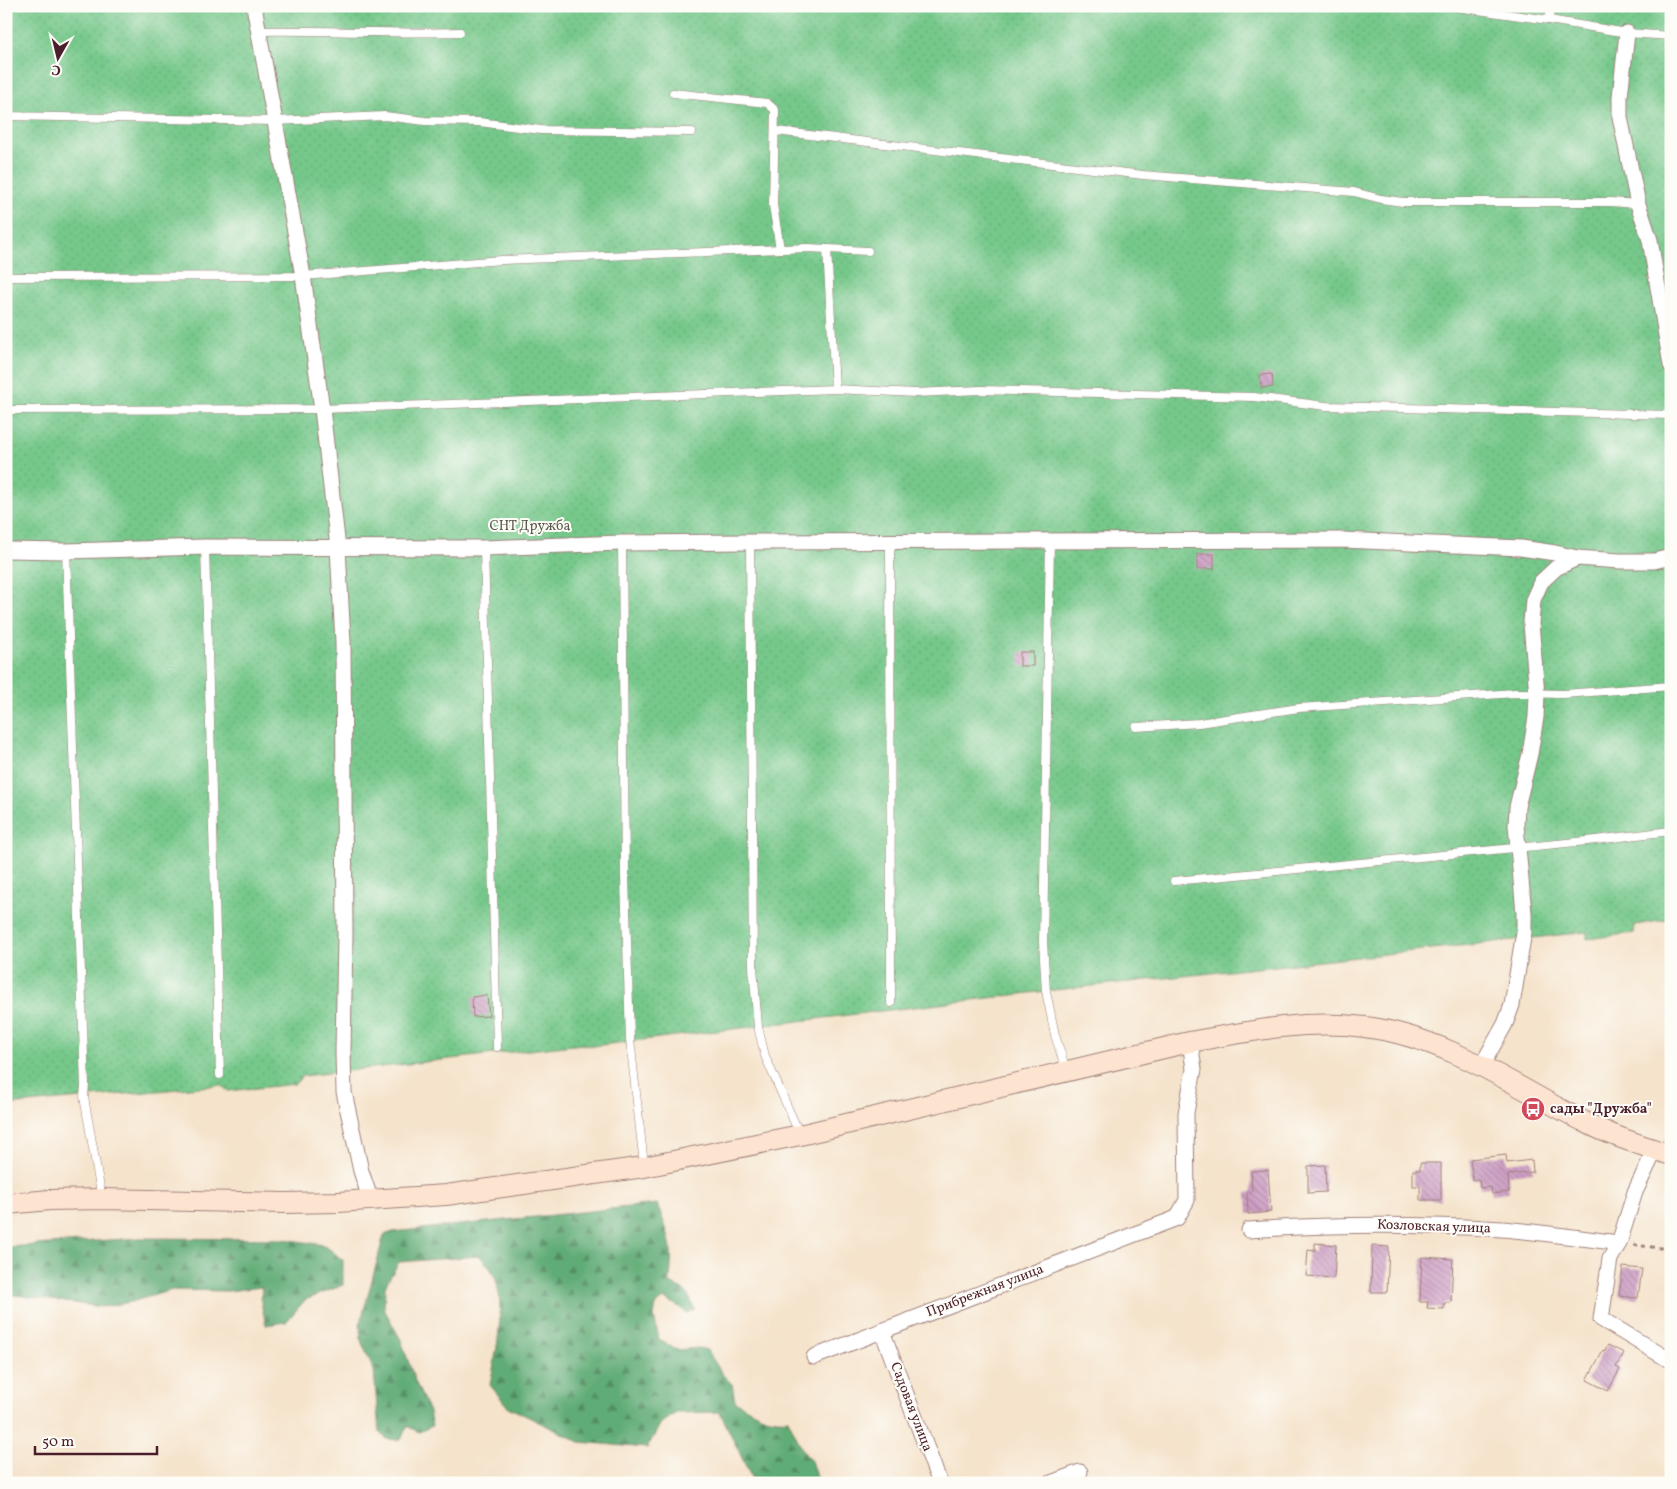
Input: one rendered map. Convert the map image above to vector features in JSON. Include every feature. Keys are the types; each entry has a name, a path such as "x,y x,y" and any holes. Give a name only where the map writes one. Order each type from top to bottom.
{"main road":[{"path":"6,1204 50,1200 102,1199 285,1203 371,1201 446,1195 644,1167 800,1135 1190,1042 1286,1026 1342,1025 1366,1027 1394,1032 1423,1041 1482,1065 1582,1121 1615,1137 1663,1153"}],"street":[{"path":"254,6 276,121 302,276 322,409 338,548 343,642 344,1092 361,1171 371,1201"},
{"path":"1628,33 1620,97 1620,117 1638,204 1650,240 1671,365"},
{"path":"6,550 66,551 205,547 484,548 622,543 750,542 1343,540 1521,548 1577,558 1620,561 1654,561 1671,556"},
{"path":"1482,1065 1505,1024 1512,1005 1524,932 1516,824 1517,807 1532,745 1536,717 1537,694 1531,623 1533,600 1541,582 1556,568 1577,558"},
{"name":"Прибрежная улица","path":"814,1357 1177,1218 1187,1200 1186,1113 1194,1069 1190,1042"},
{"path":"1663,1153 1635,1192 1619,1243 1610,1260 1601,1319 1671,1361"},
{"name":"Козловская улица","path":"1248,1230 1299,1226 1503,1229 1619,1243"},
{"name":"Садовая улица","path":"882,1331 940,1483"},
{"path":"1051,1483 1080,1472"}],"lane":[{"path":"1450,6 1628,33 1671,36"},
{"path":"1549,20 1551,6"},
{"path":"259,31 322,30 406,34 460,32"},
{"path":"673,92 768,103 775,110 773,204 780,249"},
{"path":"6,116 276,121 385,116 425,121 479,122 541,130 692,132"},
{"path":"776,131 1143,175 1354,192 1403,202 1600,202 1638,204"},
{"path":"6,277 302,276 502,260 780,249 868,251"},
{"path":"827,249 835,389"},
{"path":"6,410 322,409 835,389 916,393 980,390 1254,397 1326,406 1671,415"},
{"path":"890,541 891,1004"},
{"path":"1050,541 1043,942 1046,991 1066,1072"},
{"path":"750,542 753,968 757,1017 765,1056 800,1135"},
{"path":"622,543 625,877 630,1039 644,1167"},
{"path":"205,547 220,1074"},
{"path":"484,548 497,1048"},
{"path":"66,551 84,1097 102,1199"},
{"path":"1136,727 1199,723 1299,708 1515,693 1564,694 1671,686"},
{"path":"1174,881 1518,848 1671,831"}],"path":[{"path":"1619,1243 1660,1248 1671,1247"}],"green space":[{"name":"СНТ Дружба","path":"6,6 1671,6 1671,919 1635,925 1634,933 1587,939 1587,932 1046,991 593,1046 582,1044 302,1076 295,1084 228,1091 221,1085 6,1105"},
{"path":"657,1204 670,1242 671,1270 669,1282 687,1293 695,1309 687,1313 664,1299 656,1304 654,1316 659,1340 677,1350 699,1348 707,1350 723,1375 732,1384 735,1401 767,1417 788,1419 803,1451 811,1461 816,1476 822,1483 754,1483 720,1412 676,1413 661,1423 647,1448 580,1442 508,1407 490,1385 499,1327 499,1297 497,1283 492,1271 480,1256 399,1262 385,1286 384,1309 401,1340 415,1381 429,1412 432,1426 419,1432 407,1426 401,1440 387,1439 379,1432 374,1370 361,1341 360,1325 384,1235 393,1232"},
{"path":"139,1238 284,1239 324,1245 343,1260 343,1285 305,1300 286,1322 266,1325 261,1302 262,1287 228,1291 172,1290 131,1302 102,1307 15,1295 6,1296 6,1247"}],"building":[{"path":"1272,374 1273,387 1261,388 1260,375"},
{"path":"1197,554 1214,554 1214,569 1197,569"},
{"path":"1020,652 1033,652 1033,666 1020,666"},
{"path":"487,995 489,1016 473,1017 472,997"},
{"path":"1506,1155 1507,1163 1532,1160 1533,1172 1508,1175 1509,1192 1492,1194 1491,1187 1480,1188 1479,1179 1473,1180 1470,1159"},
{"path":"1420,1163 1441,1163 1441,1200 1420,1200 1420,1186 1413,1186 1413,1170 1420,1170"},
{"path":"1325,1165 1326,1192 1308,1193 1308,1166"},
{"path":"1268,1170 1271,1212 1248,1214 1247,1193 1252,1192 1251,1171"},
{"path":"1315,1243 1336,1245 1334,1278 1306,1276 1308,1250 1315,1251"},
{"path":"1372,1246 1389,1247 1387,1292 1371,1292"},
{"path":"1422,1257 1453,1259 1451,1303 1444,1303 1444,1309 1427,1308 1428,1302 1420,1302"},
{"path":"1623,1267 1642,1269 1638,1298 1619,1296"},
{"path":"1608,1345 1624,1353 1616,1367 1620,1369 1608,1391 1587,1380 1603,1350"}],"place":[{"name":"сады \"Дружба\"","path":"1533,1109"}]}
